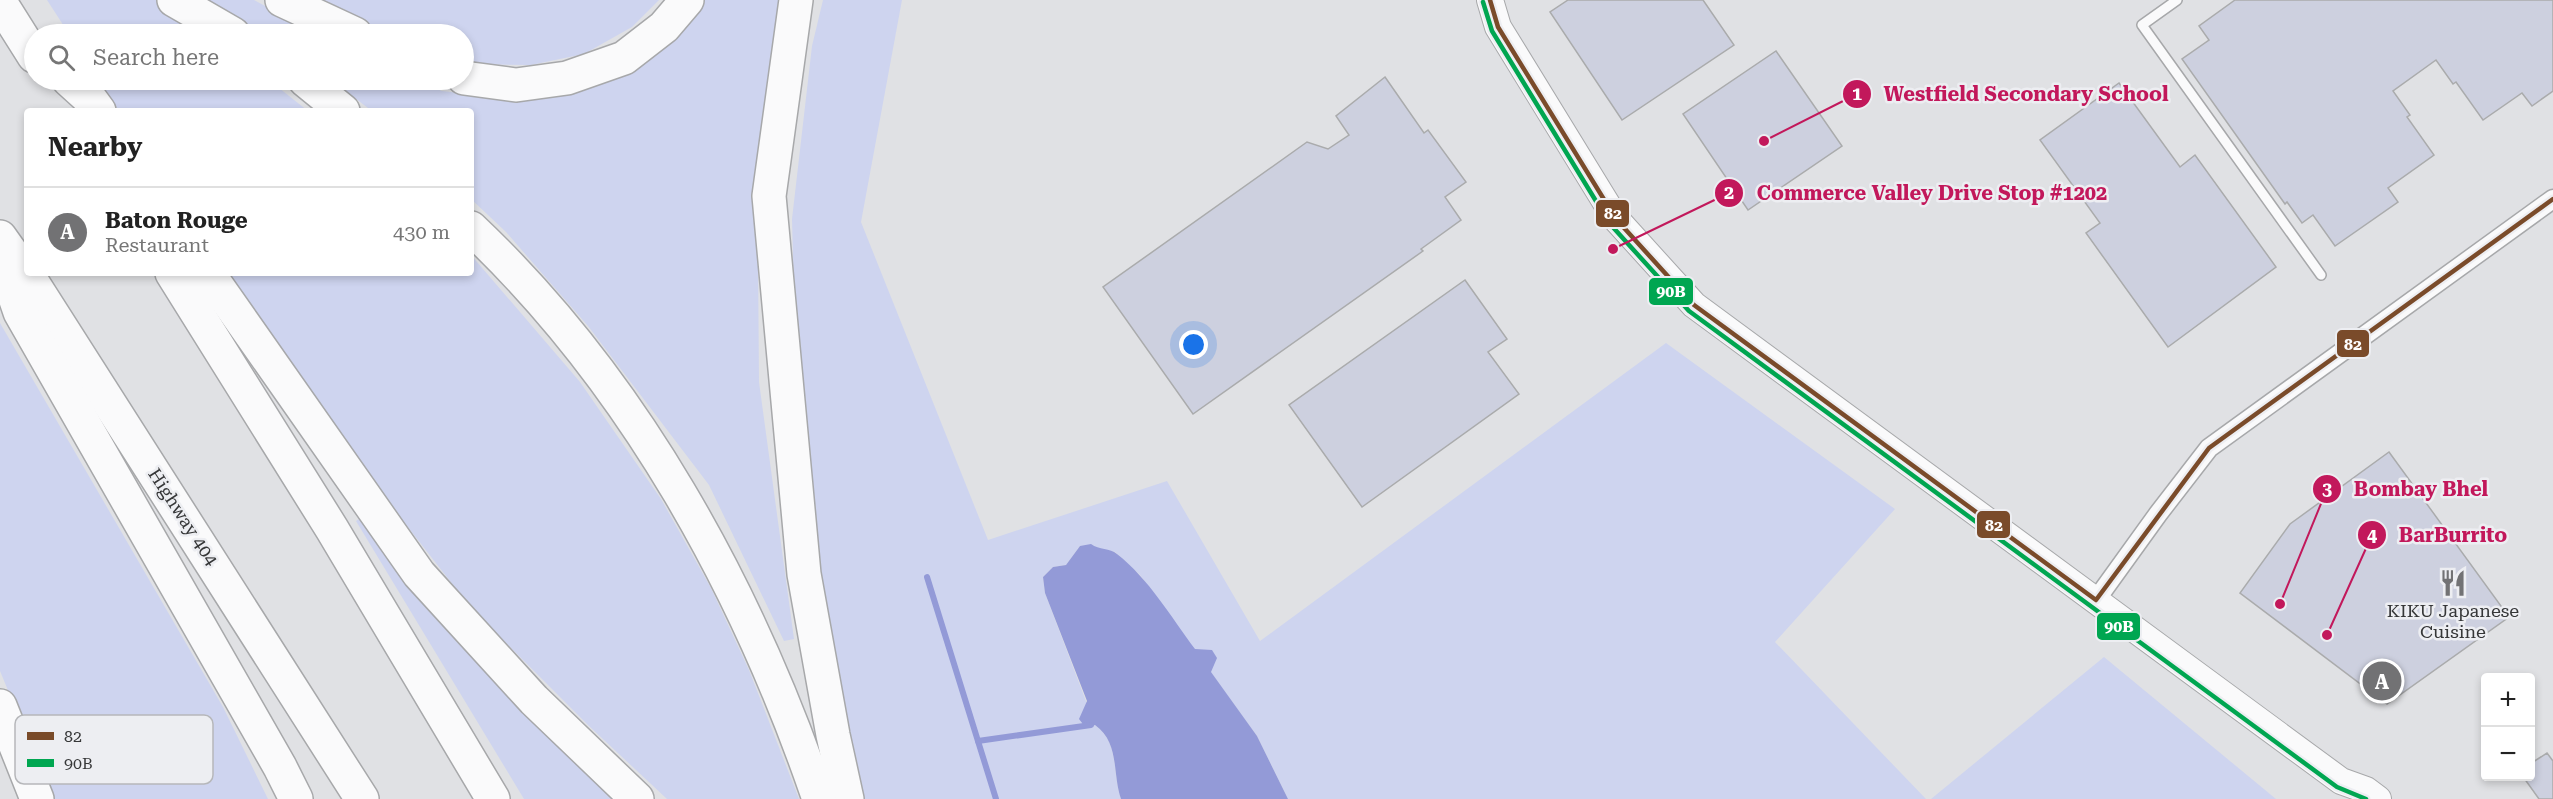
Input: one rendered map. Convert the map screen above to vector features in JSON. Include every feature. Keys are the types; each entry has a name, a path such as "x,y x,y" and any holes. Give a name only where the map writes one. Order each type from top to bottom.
{"highway":[{"path":"174,0 216,24"},
{"path":"282,0 334,24"},
{"path":"474,80 516,86 567,78 624,58 664,27 687,0"},
{"path":"796,0 769,196 804,574 832,735 847,799"},
{"path":"0,2 24,37"},
{"path":"55,90 67,108"},
{"path":"80,90 97,108"},
{"path":"317,90 339,108"},
{"path":"474,231 514,268 605,380 675,485 730,583 794,725 819,799"},
{"name":"Highway 404","path":"0,237 24,272"},
{"path":"0,254 20,312 173,576 280,766 296,799"},
{"name":"Highway 404","path":"27,276 362,799"},
{"path":"174,276 332,529 493,799"},
{"path":"210,276 419,574 534,700 637,799"},
{"path":"0,706 15,744"},
{"path":"31,784 37,799"}],"street":[{"path":"1490,0 1498,27 1616,219 1694,305 2096,600 2345,790 2366,790 2378,799"},
{"path":"2096,600 2209,448 2553,199"}],"lane":[{"path":"2177,0 2142,25 2321,275"}],"shaded area":[{"path":"47,0 254,0 298,24 63,24"},
{"path":"322,0 659,0 632,27 584,54 531,65 474,64 474,24 368,24"},
{"path":"702,0 788,0 758,256 759,382 794,639 784,641 709,485 588,326 506,232 474,202 474,108 368,108 344,90 439,90 515,99 566,95 622,73"},
{"path":"823,0 902,0 861,222 988,540 1167,481 1260,641 1666,343 1895,509 1775,642 1926,799 1288,799 1257,736 1140,575 1115,552 1080,546 1066,565 1053,567 1043,577 1045,593 1095,725 1103,732 1112,749 1121,799 861,799 828,630 797,405 792,219 812,46"},
{"path":"105,90 282,90 304,108 117,108"},
{"path":"474,258 580,382 661,499 711,588 749,670 799,799 667,799 589,726 471,608 389,503 231,276 474,276"},
{"path":"0,323 223,707 268,799 53,799 47,784 213,784 213,715 18,715 0,671"},
{"path":"367,514 614,799 524,799 356,521"},
{"path":"2104,657 2276,799 1931,799"}],"water":[{"path":"1091,544 1114,552 1129,564 1159,599 1195,649 1212,650 1217,658 1211,672 1257,736 1288,799 1121,799 1112,749 1108,740 1095,725 1086,728 1079,719 1087,701 1045,593 1043,577 1053,567 1066,565 1080,546"}],"building":[{"path":"1568,0 1703,0 1734,45 1622,120 1550,12"},
{"path":"2235,0 2553,0 2553,91 2532,106 2522,93 2483,120 2456,82 2453,84 2436,60 2393,91 2410,115 2407,117 2434,155 2388,188 2398,202 2335,246 2313,215 2302,223 2287,202 2285,204 2182,59 2209,40 2199,26"},
{"path":"1776,51 1842,146 1748,210 1683,114"},
{"path":"1385,77 1424,133 1428,130 1466,182 1445,197 1461,220 1421,249 1423,251 1193,414 1103,287 1307,142 1328,149 1349,135 1336,116"},
{"path":"2119,83 2180,167 2195,155 2276,267 2168,347 2086,233 2100,223 2040,140"},
{"path":"1465,280 1507,339 1488,352 1519,394 1362,507 1289,405"},
{"path":"2389,452 2509,617 2387,704 2240,593 2290,524"},
{"path":"2547,753 2553,761 2553,799 2539,799 2526,781 2535,781 2535,761"}],"waterway":[{"path":"927,577 996,799"},
{"path":"978,741 1091,725"}],"transit line":[{"name":"82","path":"1490,0 1498,27 1616,219 1694,305 2096,600 2209,448 2553,199"},
{"name":"90B","path":"1483,2 1492,31 1610,224 1689,311 2337,787 2366,799"}],"place":[{"name":"Westfield Secondary School","path":"1764,141"},
{"name":"Commerce Valley Drive Stop #1202","path":"1613,249"},
{"name":"KIKU Japanese Cuisine","path":"2453,583"},
{"name":"Bombay Bhel","path":"2280,604"},
{"name":"BarBurrito","path":"2327,635"},
{"name":"Baton Rouge","path":"2382,681"}]}
